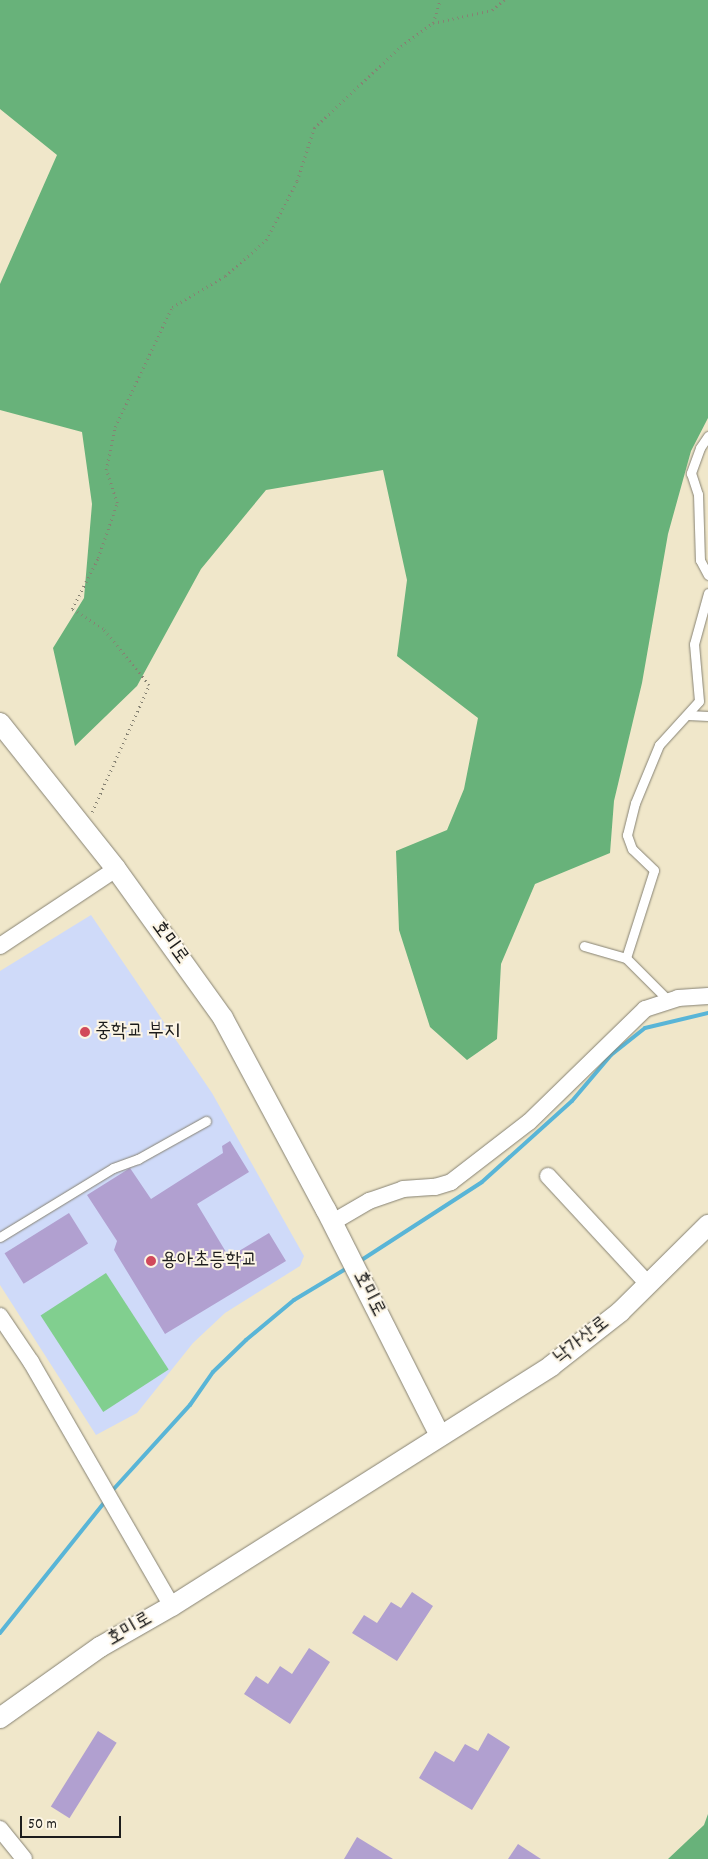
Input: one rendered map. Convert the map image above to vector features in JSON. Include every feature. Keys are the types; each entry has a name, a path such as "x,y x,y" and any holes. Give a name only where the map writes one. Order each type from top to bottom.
{"street":[{"name":"호미로","path":"0,724 116,869 223,1018 337,1231 440,1436 172,1606 100,1647 0,1718"},
{"path":"0,946 116,869"},
{"path":"337,1231 369,1201 403,1189 435,1187 451,1182 529,1122 645,1010 669,1001 708,996"},
{"path":"548,1176 648,1284"},
{"name":"낙가산로","path":"440,1436 551,1366 620,1312 708,1225"},
{"path":"0,1316 31,1362 172,1606"},
{"path":"0,1829 24,1859"}],"lane":[{"path":"708,436 700,448 692,473 698,494 700,560 708,575"},
{"path":"626,958 654,870 632,849 627,835 635,803 659,745 688,715 698,701 694,644 708,593"},
{"path":"688,715 708,716"},
{"path":"584,946 626,958 669,1001"},
{"path":"0,1238 113,1168 138,1159 206,1121"}],"path":[{"path":"433,23 440,0"},
{"path":"84,829 150,685 103,629 72,609 98,558 117,503 106,470 115,427 172,307 225,276 266,240 296,181 314,128 401,46 433,23 492,10 504,0"}],"shaded area":[{"path":"91,915 212,1093 304,1256 300,1266 225,1313 193,1343 137,1413 96,1435 0,1285 0,971"}],"green space":[{"path":"0,0 708,0 708,418 691,451 668,534 642,683 614,801 610,853 535,884 501,964 497,1039 467,1060 430,1027 399,930 396,851 447,830 464,789 478,718 397,656 407,580 383,470 266,490 201,569 137,686 75,746 53,648 84,598 92,504 82,432 0,410 0,284 57,155 0,109"},
{"path":"106,1273 169,1369 103,1412 41,1315"},
{"path":"708,1814 708,1859 668,1859 704,1825"}],"building":[{"path":"230,1141 249,1172 197,1204 229,1257 269,1233 286,1261 165,1334 114,1250 117,1241 87,1195 130,1168 151,1199 223,1153 222,1146"},
{"path":"69,1213 88,1244 24,1284 5,1253"},
{"path":"412,1592 433,1606 397,1661 352,1633 364,1615 377,1623 391,1602 401,1608"},
{"path":"309,1648 330,1662 290,1724 244,1694 256,1676 268,1684 280,1666 292,1674"},
{"path":"98,1731 117,1743 69,1818 51,1806"},
{"path":"488,1733 510,1747 472,1810 419,1778 435,1751 454,1762 465,1744 478,1751"},
{"path":"357,1837 393,1859 344,1859"},
{"path":"518,1844 541,1859 508,1859"}],"waterway":[{"path":"360,1261 482,1182 572,1101 611,1055 645,1028 708,1013"},
{"path":"111,1492 190,1405 213,1372 246,1340 294,1300 349,1267"},
{"path":"0,1633 106,1500"}],"place":[{"name":"중학교 부지","path":"85,1032"},
{"name":"용아초등학교","path":"151,1261"}]}
